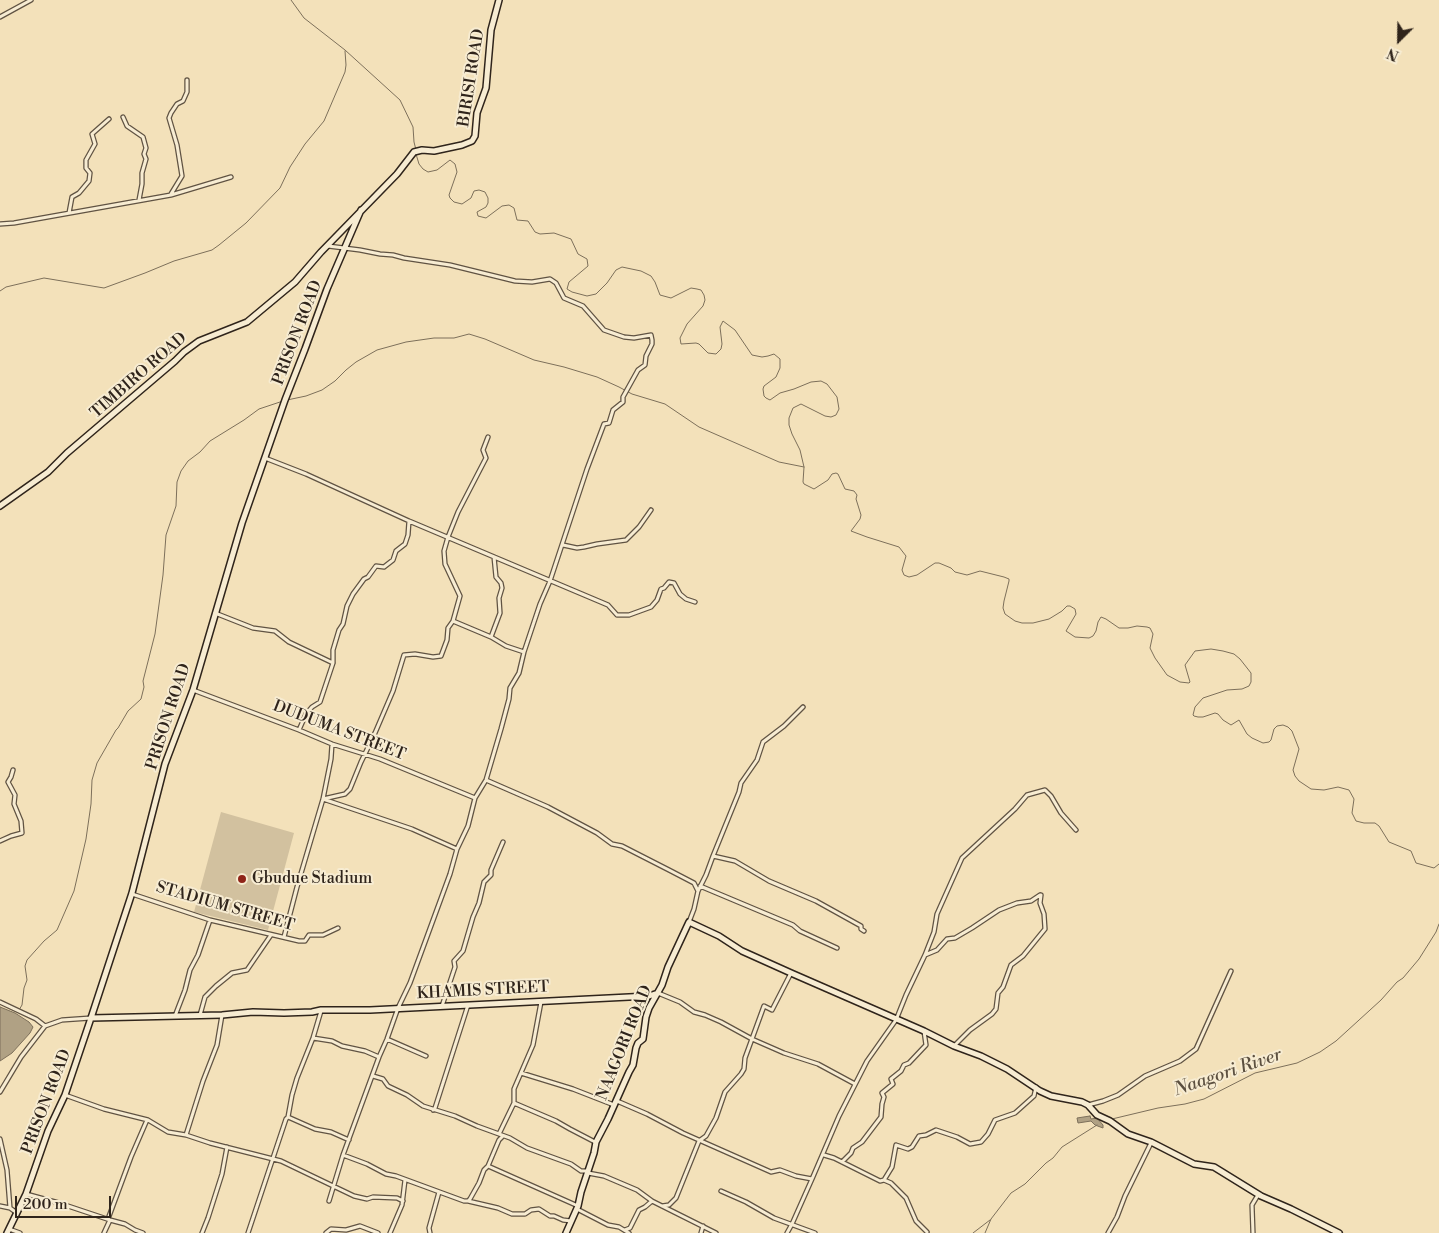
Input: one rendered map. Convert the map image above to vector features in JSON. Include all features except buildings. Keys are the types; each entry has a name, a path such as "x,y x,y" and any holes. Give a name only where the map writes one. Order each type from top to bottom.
{"street":[{"path":"0,16 30,0"},
{"name":"BIRISI ROAD","path":"361,210 397,174 414,152 434,151 472,141 475,136 477,113 486,88 491,30 499,0"},
{"path":"171,195 182,176 177,145 169,118 177,104 183,101 187,92 187,80"},
{"path":"123,117 126,126 142,138 146,148 139,200"},
{"path":"70,213 72,197 80,193 89,181 90,173 86,168 86,160 95,144 92,134 109,119"},
{"path":"0,224 171,195 231,177"},
{"name":"TIMBIRO ROAD","path":"0,506 48,472 67,453 175,362 184,352 199,341 240,324 257,314 295,282 361,210"},
{"name":"PRISON ROAD","path":"8,1231 26,1194 48,1131 65,1095 132,894 165,764 193,690 242,523 327,289 361,210"},
{"path":"327,246 450,265 515,281 532,282 550,279 556,284 564,298 583,306 604,330 624,338 652,335 652,344 646,356 645,365 638,370 622,397 623,402 613,410 609,423 604,424 587,469 563,545 540,604 519,673 510,688 509,699 486,780 476,798 468,826 410,983 379,1057 343,1155 330,1200"},
{"path":"323,799 345,794 350,789 393,691 404,655 442,656 447,640 448,628 453,621 460,596 445,564 444,552 448,537 486,458 483,450 488,436"},
{"path":"265,458 608,605 617,615 629,615 651,607 657,600 661,589 669,582 674,583 680,594 686,599 695,602"},
{"path":"563,545 577,548 626,540 639,527 651,510"},
{"path":"299,730 306,714 320,702 333,663 333,650 339,630 343,624 347,606 353,594 376,566 384,567 392,560 396,550 405,544 409,521"},
{"path":"491,637 500,613 499,598 502,588 502,582 496,577 494,557"},
{"path":"215,613 253,628 275,631 289,642 333,663"},
{"path":"453,621 491,637 506,646 524,652"},
{"name":"DUDUMA STREET","path":"193,690 332,744 365,754 476,798"},
{"name":"NAAGORI ROAD","path":"566,1233 577,1207 596,1142 633,1065 636,1048 643,1039 649,1008 662,985 668,967 689,922 698,891 708,870 741,783 757,760 764,742 784,726 803,706"},
{"path":"284,937 323,799 332,744"},
{"path":"0,842 22,833 21,821 14,804 15,795 8,782 12,777 13,770"},
{"path":"486,780 548,807 597,833 612,844 629,850 694,883 701,884 793,925 800,931 837,948"},
{"path":"786,1233 792,1224 866,1061 896,1020 925,955 934,932 937,914 962,858 1015,809 1027,795 1045,790 1076,830"},
{"path":"323,799 412,829 458,849"},
{"path":"442,1006 455,967 454,961 463,951 484,882 491,875 491,870 504,842"},
{"path":"713,856 735,861 769,881 816,901 861,926 861,929 864,931"},
{"path":"694,883 698,891"},
{"name":"STADIUM STREET","path":"132,894 210,920 298,941 305,941 309,935 323,935 338,928"},
{"path":"925,955 936,950 947,939 954,938 972,928 999,910 1017,903 1032,901 1041,895 1040,902 1044,914 1045,929 1023,956 1011,965 1003,987 998,993 996,1009 954,1046"},
{"path":"175,1016 190,970 198,956 210,920"},
{"path":"689,922 791,973 954,1046 981,1056 1007,1069 1040,1091 1051,1096 1082,1102 1088,1105 1097,1115 1110,1121 1128,1134 1151,1142 1194,1164 1214,1167 1258,1195 1339,1233"},
{"path":"200,1016 205,997 232,973 247,970 270,935"},
{"path":"1088,1105 1103,1102 1118,1095 1145,1076 1180,1061 1196,1049 1231,971"},
{"path":"662,1206 669,1204 676,1198 699,1141 706,1136 716,1118 724,1092 744,1069 745,1058 764,1006 772,1010 791,973"},
{"path":"658,993 680,1002 694,1012 721,1022 752,1039 784,1053 818,1064 855,1084"},
{"name":"KHAMIS STREET","path":"91,1018 200,1016 241,1012 293,1012 468,1005 649,996 658,993"},
{"path":"468,1201 488,1166 514,1103 514,1089 533,1045 541,1001"},
{"path":"0,1002 36,1019 45,1026"},
{"path":"433,1110 468,1005"},
{"path":"248,1233 288,1117 297,1078 313,1038 321,1010"},
{"path":"186,1135 203,1081 217,1045 222,1015"},
{"path":"0,1092 21,1057 45,1026 62,1020 91,1018"},
{"path":"842,1162 853,1148 862,1142 881,1117 884,1096 882,1093 893,1084 891,1079 901,1071 904,1065 909,1064 926,1045 924,1031"},
{"path":"313,1038 332,1041 342,1046 365,1051 379,1057"},
{"path":"387,1040 426,1056"},
{"path":"521,1073 641,1110 699,1141 771,1172 780,1170 812,1179"},
{"path":"373,1076 383,1079 388,1086 408,1095 423,1106 456,1116 510,1138 527,1148 571,1164 581,1171 604,1176 637,1190 652,1201 716,1233"},
{"path":"884,1180 892,1168 896,1145 908,1149 912,1147 919,1136 936,1130 957,1137 970,1144 981,1142 988,1134 995,1120 1015,1113 1034,1096 1036,1087"},
{"path":"65,1095 104,1109 148,1120 168,1132 186,1135 281,1161 354,1196 366,1199 378,1197 397,1198 403,1202"},
{"path":"514,1103 556,1121 596,1142"},
{"path":"288,1117 315,1130 331,1132 349,1140"},
{"path":"104,1233 128,1163 148,1120"},
{"path":"0,1139 10,1208"},
{"path":"1108,1233 1151,1142"},
{"path":"202,1233 222,1174 227,1147"},
{"path":"343,1155 386,1174 512,1214 525,1214 531,1210 539,1209 550,1216 571,1221"},
{"path":"824,1155 880,1181 884,1180 890,1183 906,1198 916,1221 927,1232"},
{"path":"488,1166 577,1207 602,1222 627,1232 639,1210 652,1201"},
{"path":"390,1233 403,1202 405,1180"},
{"path":"721,1191 746,1202 774,1218 814,1233"},
{"path":"430,1233 429,1228 439,1192"},
{"path":"26,1194 128,1225 143,1233"},
{"path":"1253,1233 1252,1205 1258,1195"},
{"path":"0,1206 10,1208 17,1214"},
{"path":"326,1233 331,1229 346,1230 360,1226 378,1233"},
{"path":"701,1233 703,1226"},
{"path":"8,1231 20,1233"}],"shaded area":[{"name":"Gbudue Stadium","path":"221,812 294,833 268,930 194,912"},
{"path":"0,1007 15,1013 33,1027 12,1053 0,1061"},
{"path":"1090,1116 1091,1119 1097,1118 1103,1125 1103,1128 1091,1121 1078,1123 1077,1118"}],"waterway":[{"path":"291,0 304,18 345,50 400,100 413,127 416,150"},
{"path":"0,291 6,287 44,278 104,288 174,261 212,250 246,223 280,188 290,167 305,144 324,121 345,72 345,51"},
{"path":"416,154 419,164 428,172 437,170 450,160 455,164 457,172 449,195 454,202 462,204 471,198 474,191 485,192 488,203 486,207 477,212 478,216 486,218 502,206 509,205 514,208 517,220 528,221 535,232 540,234 554,233 571,239 578,254 587,259 588,266 569,282 567,289 572,292 587,296 596,294 616,270 622,267 641,271 651,276 660,295 671,298 691,288 701,290 705,300 703,306 687,324 680,338 681,344 696,343 708,353 716,354 721,349 720,327 723,321 735,330 752,355 762,357 774,354 780,359 780,368 776,377 764,386 764,396 766,398 770,400 780,393 811,382 821,381 827,384 837,397 839,409 836,415 831,417 825,416 801,404 793,408 789,418 789,425 800,450 804,467 803,482 814,489 828,480 832,474 838,474 845,489 854,491 857,495 856,499 861,515 851,531 899,547 906,556 902,570 904,575 909,577 917,575 935,563 939,563 951,568 955,572 967,575 980,571 1004,577 1009,579 1003,608 1005,614 1015,621 1033,623 1049,619 1067,606 1070,606 1075,609 1076,614 1066,631 1075,637 1089,638 1093,636 1101,617 1119,628 1137,626 1150,628 1153,634 1150,648 1155,658 1167,675 1180,682 1190,682 1185,665 1195,651 1211,649 1234,654 1251,673 1249,686 1242,689 1227,690 1203,698 1195,707 1193,715 1203,717 1215,713 1231,725 1239,720 1247,734 1263,743 1271,740 1274,729 1277,726 1283,725 1288,727 1292,731 1299,749 1293,770 1299,781 1311,789 1324,790 1338,787 1349,790 1354,799 1352,813 1356,821 1375,823 1389,842 1411,851 1416,863 1434,868 1439,864"},
{"path":"287,400 322,390 356,362 377,350 406,342 434,338 454,338 469,334 534,360 597,377 632,394 665,404 699,427 779,462 804,467"},
{"path":"19,1010 22,1005 27,980 25,966 27,960 57,930 74,891 86,839 92,780 97,763 128,711 141,699 144,687 143,681 155,634 166,535 176,506 177,482 181,471 188,461 210,441 259,409 283,401"},
{"name":"Naagori River","path":"1112,1119 1204,1099 1255,1073 1297,1063 1320,1052 1336,1041 1403,978 1419,959 1439,924"},
{"name":"Naagori River","path":"985,1233 991,1219 1011,1193 1025,1184 1062,1147 1097,1125"},
{"path":"973,1233 990,1220"}],"place":[{"name":"Gbudue Stadium","path":"242,879"}]}
